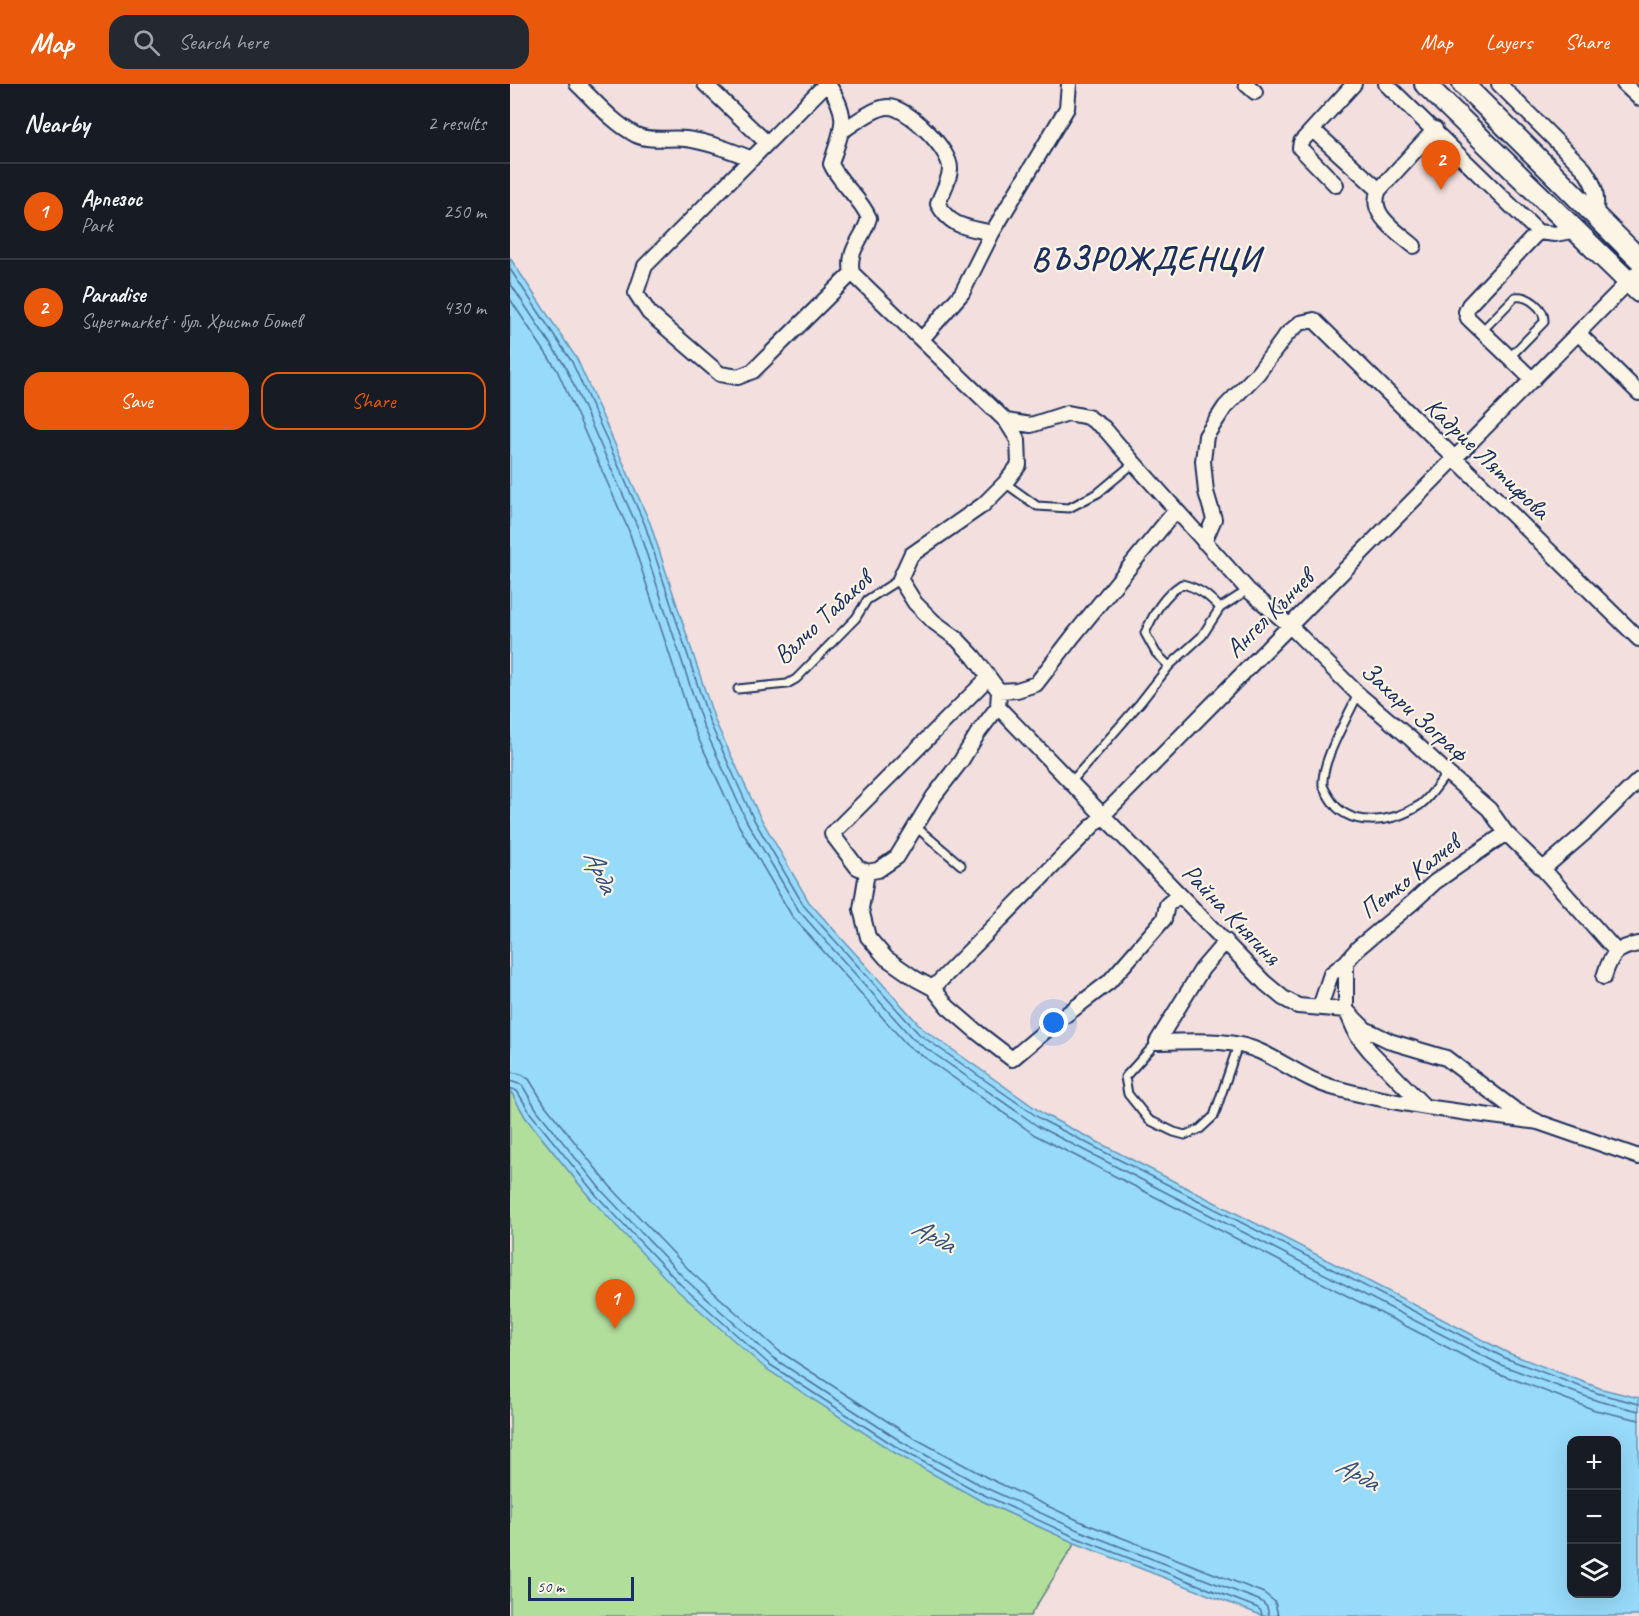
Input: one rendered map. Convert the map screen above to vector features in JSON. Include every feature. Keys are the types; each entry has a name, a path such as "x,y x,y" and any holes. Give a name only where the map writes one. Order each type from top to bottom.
{"main road":[{"path":"1425,84 1577,230 1636,282"},
{"path":"1463,84 1639,259"}],"street":[{"path":"577,84 617,122 638,136 655,139 685,139 718,145 752,159"},
{"path":"705,84 767,143"},
{"path":"852,273 753,371 738,377 720,374 649,313 636,293 645,266 827,84 840,102 844,117 842,131 831,164 836,176 862,203 869,218 866,230 851,252 849,262 852,273 1006,421"},
{"path":"922,339 962,293 992,233 1067,108 1069,84"},
{"path":"1336,185 1300,148 1301,142 1354,84"},
{"path":"1386,84 1435,129 1538,232 1555,234 1577,230"},
{"path":"1499,84 1584,169 1592,180 1597,195 1596,215"},
{"path":"1624,84 1639,98"},
{"path":"842,131 870,114 888,107 903,111 941,145 948,157 950,170 938,204 944,215 954,224 992,233"},
{"path":"1313,129 1379,190"},
{"path":"1414,246 1382,218 1377,211 1375,197 1435,129"},
{"path":"1533,380 1468,318 1466,312 1469,305 1538,232"},
{"name":"Ангел Кънчев","path":"933,988 1578,333 1636,282"},
{"name":"Кадрие Лятифова","path":"1204,542 1214,519 1206,492 1203,461 1206,436 1226,407 1258,373 1287,334 1300,323 1314,320 1639,639"},
{"path":"1578,333 1639,393"},
{"name":"Захари Зограф","path":"1006,421 1031,425 1068,413 1088,417 1104,428 1248,590 1290,626 1358,694 1489,809 1506,832 1543,869 1616,951"},
{"name":"Вълчо Табаков","path":"900,579 911,555 983,505 1019,465 1018,440 1006,421"},
{"path":"999,691 1017,690 1036,684 1176,510"},
{"path":"900,579 915,603 934,622 957,639 974,657 999,691 998,707 978,733 962,761 934,796 897,857 878,870 867,872 857,867 832,834 988,678"},
{"name":"Райна Княгиня","path":"998,707 1265,983 1283,998 1298,1006 1346,1010"},
{"path":"1543,869 1587,831 1639,780"},
{"name":"Петко Калчев","path":"1320,1007 1331,974 1358,948 1435,882 1506,832"},
{"path":"867,872 861,909 867,937 886,958 933,988 948,1007 1012,1059 1109,982 1164,919 1167,905 1179,895"},
{"path":"1157,1042 1202,969 1226,941"},
{"path":"1604,977 1610,959 1616,951 1639,944"},
{"path":"1346,962 1346,1010 1357,1035 1370,1052 1424,1106"},
{"path":"1346,1010 1365,1029 1392,1042 1446,1058 1515,1110 1538,1122 1639,1157"},
{"path":"1157,1042 1215,1042 1238,1045 1259,1051 1332,1087 1424,1106 1538,1122"}],"lane":[{"path":"1482,332 1515,297 1522,296 1529,299 1542,311 1545,317 1544,322 1509,358"},
{"path":"1005,483 1037,506 1069,508 1098,493 1134,463"},
{"name":"Вълчо Табаков","path":"738,689 787,684 796,679 856,618 867,600 900,579"},
{"path":"1169,666 1156,653 1145,633 1161,602 1182,584 1194,587 1209,596 1220,608"},
{"path":"1071,782 1169,666 1202,636 1220,608 1248,590"},
{"path":"1358,694 1325,766 1323,787 1334,806 1344,815 1369,821 1397,817 1422,804 1447,774"},
{"path":"916,827 962,865"},
{"path":"1157,1042 1125,1077 1128,1094 1149,1120 1174,1132 1185,1134 1200,1129 1215,1116 1238,1045"}],"green space":[{"path":"510,1090 526,1118 592,1200 978,1499 1075,1543 1030,1616 510,1616"}],"water":[{"name":"Арда","path":"510,258 577,359 650,523 715,721 759,815 809,902 923,1029 1045,1115 1508,1353 1602,1389 1639,1398 1639,1616 1263,1616 1075,1543 978,1499 895,1453 765,1368 677,1290 592,1200 526,1118 510,1090"}],"place":[{"name":"Paradise","path":"1441,190"},
{"name":"Арпезос","path":"615,1329"}],"district":[{"name":"ВЪЗРОЖДЕНЦИ","path":"1146,258"}]}
